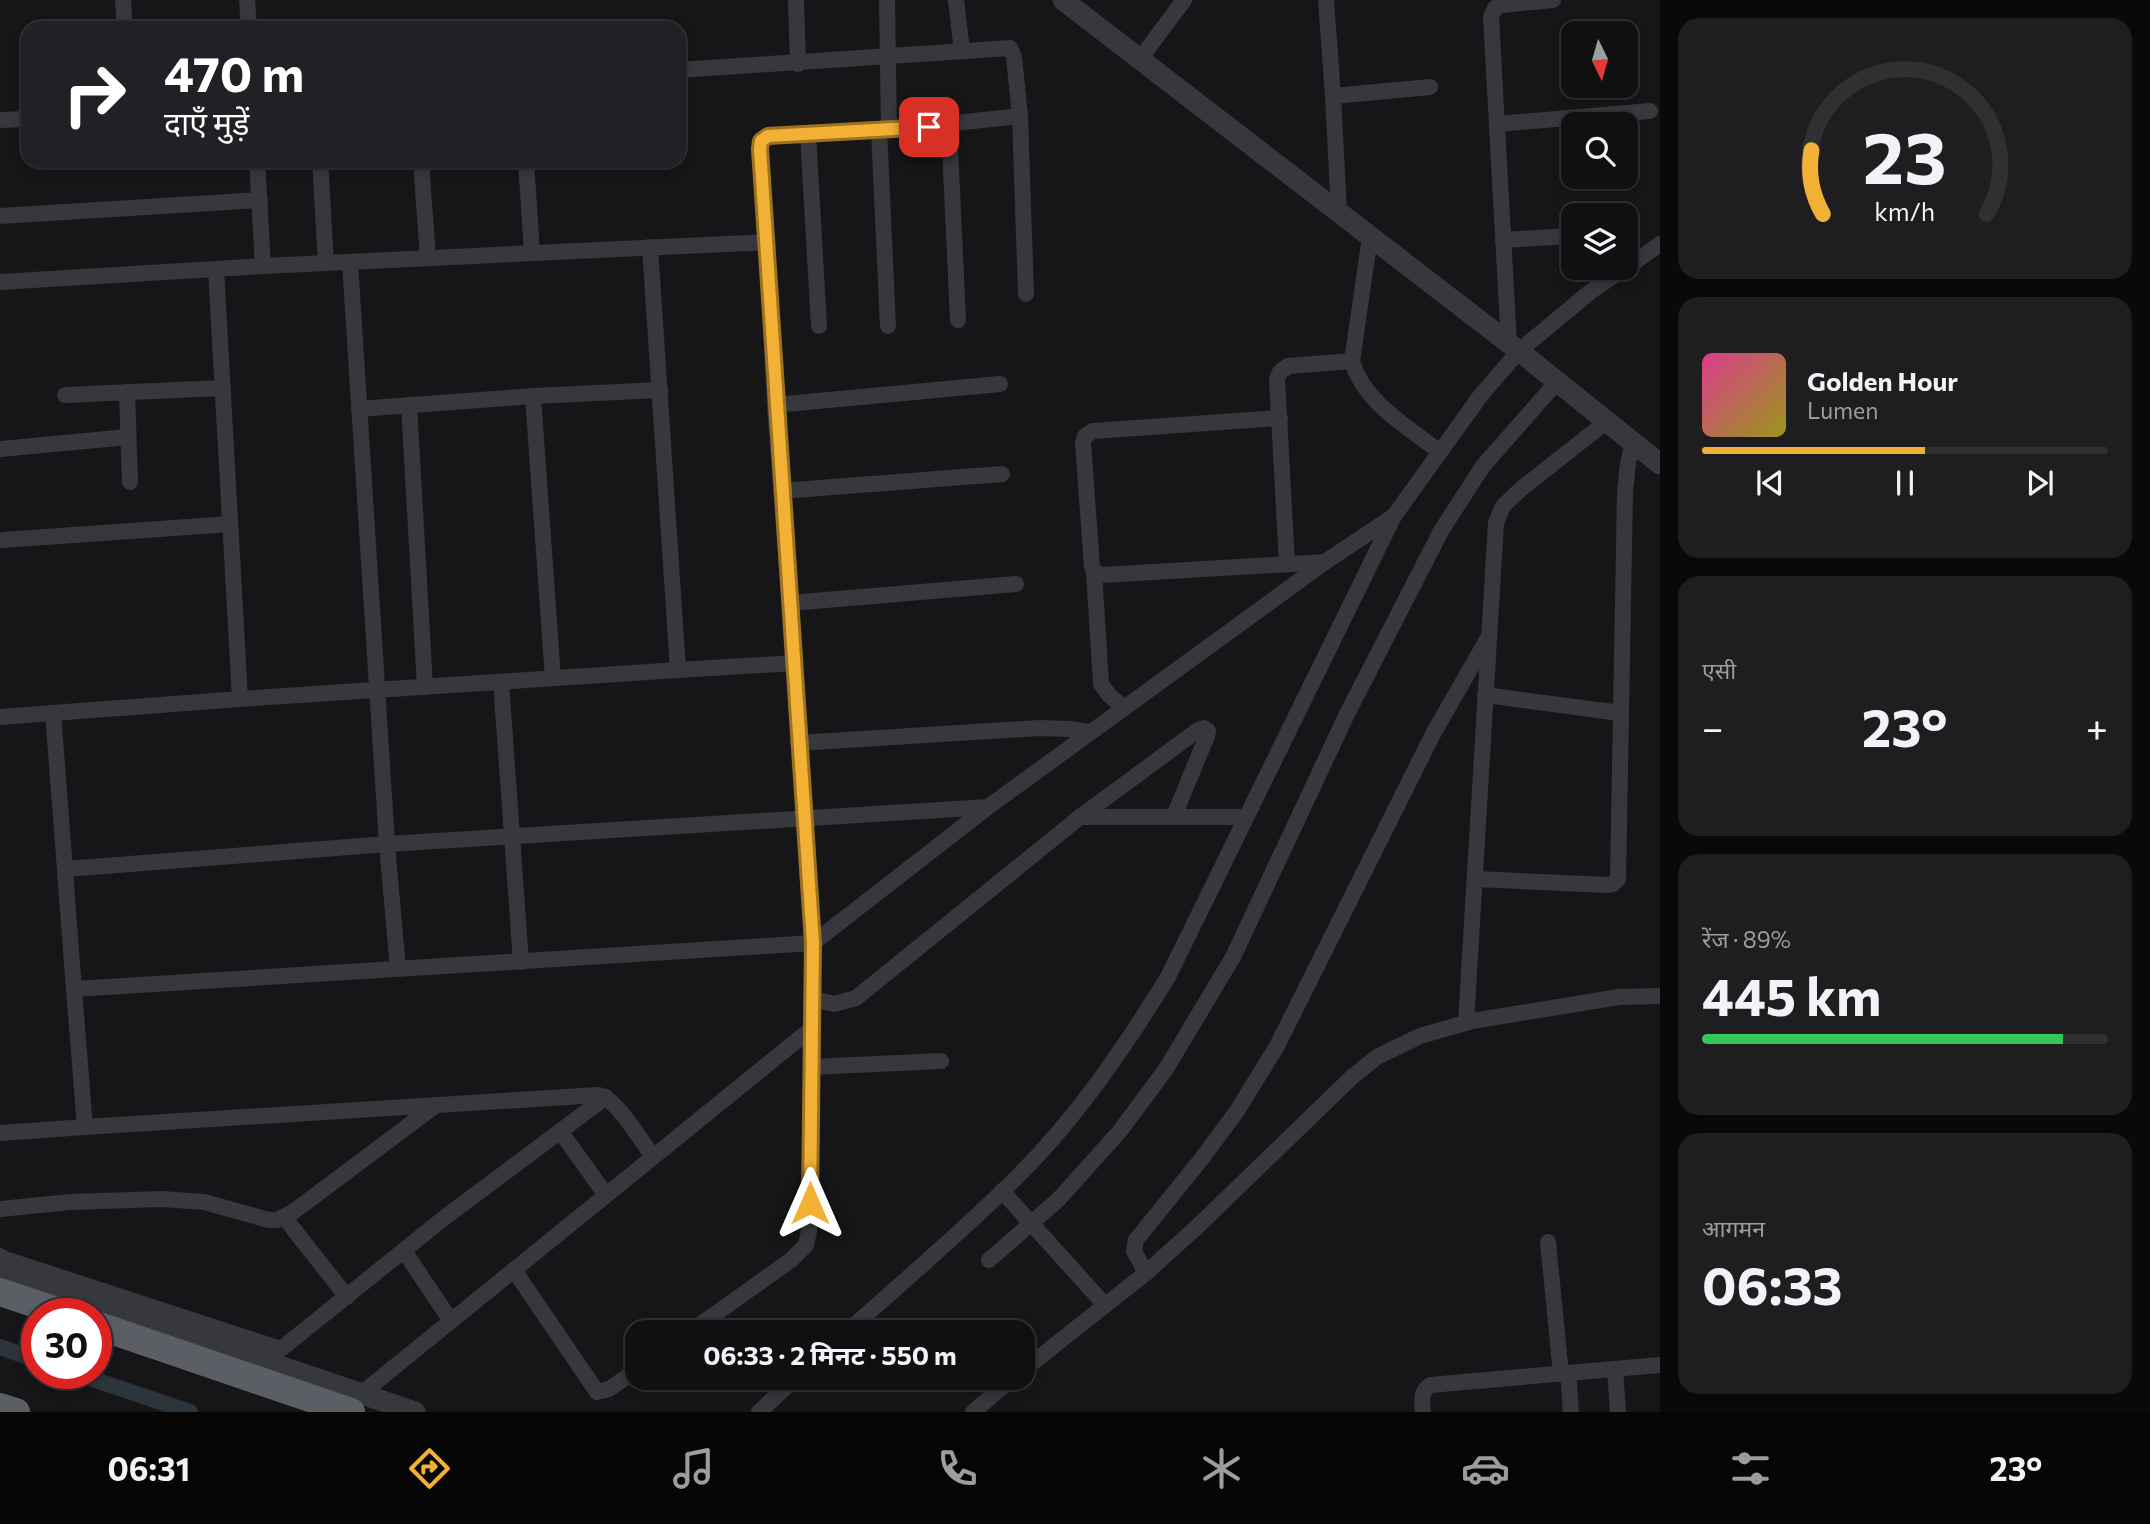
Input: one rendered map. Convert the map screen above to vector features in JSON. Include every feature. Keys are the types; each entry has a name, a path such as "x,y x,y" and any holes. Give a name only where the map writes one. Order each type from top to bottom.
{"highway":[{"path":"0,1292 21,1299"},
{"path":"112,1330 356,1403"},
{"path":"0,1407 16,1412"}],"street":[{"path":"123,0 124,21"},
{"path":"247,0 248,21"},
{"path":"796,0 798,64"},
{"path":"887,0 888,57 884,130 888,326"},
{"path":"956,0 962,51"},
{"path":"1063,0 1660,464"},
{"path":"1140,59 1184,0"},
{"path":"1312,0 1326,6 1339,212"},
{"path":"1514,348 1503,240 1491,17 1494,8 1510,3 1553,0"},
{"path":"686,70 1010,48 1014,57 1020,117 1026,294"},
{"path":"1333,96 1430,87"},
{"path":"1497,124 1650,111"},
{"path":"707,1320 791,1260 806,1245 809,1231 813,943 775,405 761,141 768,136 884,130 1020,117"},
{"path":"0,120 21,119"},
{"path":"949,125 958,320"},
{"path":"808,134 819,326"},
{"path":"258,168 263,266"},
{"path":"320,168 326,263"},
{"path":"422,168 428,258"},
{"path":"526,168 532,253"},
{"path":"0,216 260,200"},
{"path":"1370,237 1352,361 1355,373 1366,391 1440,452"},
{"path":"1503,240 1561,237"},
{"path":"0,282 263,266 767,242"},
{"path":"1638,260 1660,244"},
{"path":"650,247 678,670"},
{"path":"350,262 387,844 398,968"},
{"path":"216,269 240,699"},
{"path":"863,1320 1010,1202 1047,1145 1089,1092 1168,977 1394,516 1514,348 1608,280"},
{"path":"1287,564 1278,379 1280,372 1288,366 1352,361"},
{"path":"989,1260 1058,1200 1120,1130 1167,1069 1233,957 1348,714 1441,531 1547,374"},
{"path":"775,405 1000,384"},
{"path":"65,395 222,388"},
{"path":"359,409 660,390"},
{"path":"127,392 130,482"},
{"path":"533,396 553,678"},
{"path":"409,405 425,687"},
{"path":"1124,708 1101,684 1083,456 1085,436 1093,431 1280,418"},
{"path":"1466,1023 1496,523 1503,506 1521,489 1606,422"},
{"path":"0,449 128,437"},
{"path":"1475,878 1607,885 1618,879 1625,492 1633,443"},
{"path":"781,491 1002,474"},
{"path":"74,989 813,943 988,807 1325,562 1394,516"},
{"path":"3,540 230,524"},
{"path":"1094,572 1102,575 1325,562"},
{"path":"789,603 1016,584"},
{"path":"1146,1273 1134,1251 1136,1240 1237,1111 1277,1045 1433,734 1488,638"},
{"path":"0,717 794,663"},
{"path":"501,682 521,962"},
{"path":"1485,695 1620,713"},
{"path":"53,713 85,1127"},
{"path":"798,743 1039,728 1091,732"},
{"path":"813,999 834,1004 856,998 1080,817 1204,728 1208,731 1207,736 1174,816"},
{"path":"65,869 387,844 988,807"},
{"path":"1080,817 1245,817"},
{"path":"1035,1361 1146,1273 1352,1077 1377,1057 1420,1036 1466,1023 1596,1001 1660,996"},
{"path":"356,1403 451,1321 811,1029"},
{"path":"811,1067 941,1061"},
{"path":"0,1133 598,1095 606,1097 653,1157"},
{"path":"0,1256 281,1349 606,1097"},
{"path":"0,1209 70,1202 162,1199 204,1202 269,1220 284,1217 436,1105"},
{"path":"560,1131 606,1195"},
{"path":"1010,1202 1105,1305"},
{"path":"284,1217 347,1297"},
{"path":"1548,1242 1571,1412"},
{"path":"404,1251 451,1321"},
{"path":"514,1270 597,1392 609,1389 625,1378"},
{"path":"0,1271 356,1403 415,1412"},
{"path":"1423,1412 1422,1396 1424,1389 1430,1385 1660,1365"},
{"path":"1615,1369 1618,1412"},
{"path":"759,1412 783,1390"},
{"path":"973,1412 999,1390"}],"waterway":[{"path":"0,1347 21,1354"},
{"path":"112,1386 190,1412"}],"route":[{"path":"810,1203 813,943 760,149 761,141 768,136 929,127"}]}
